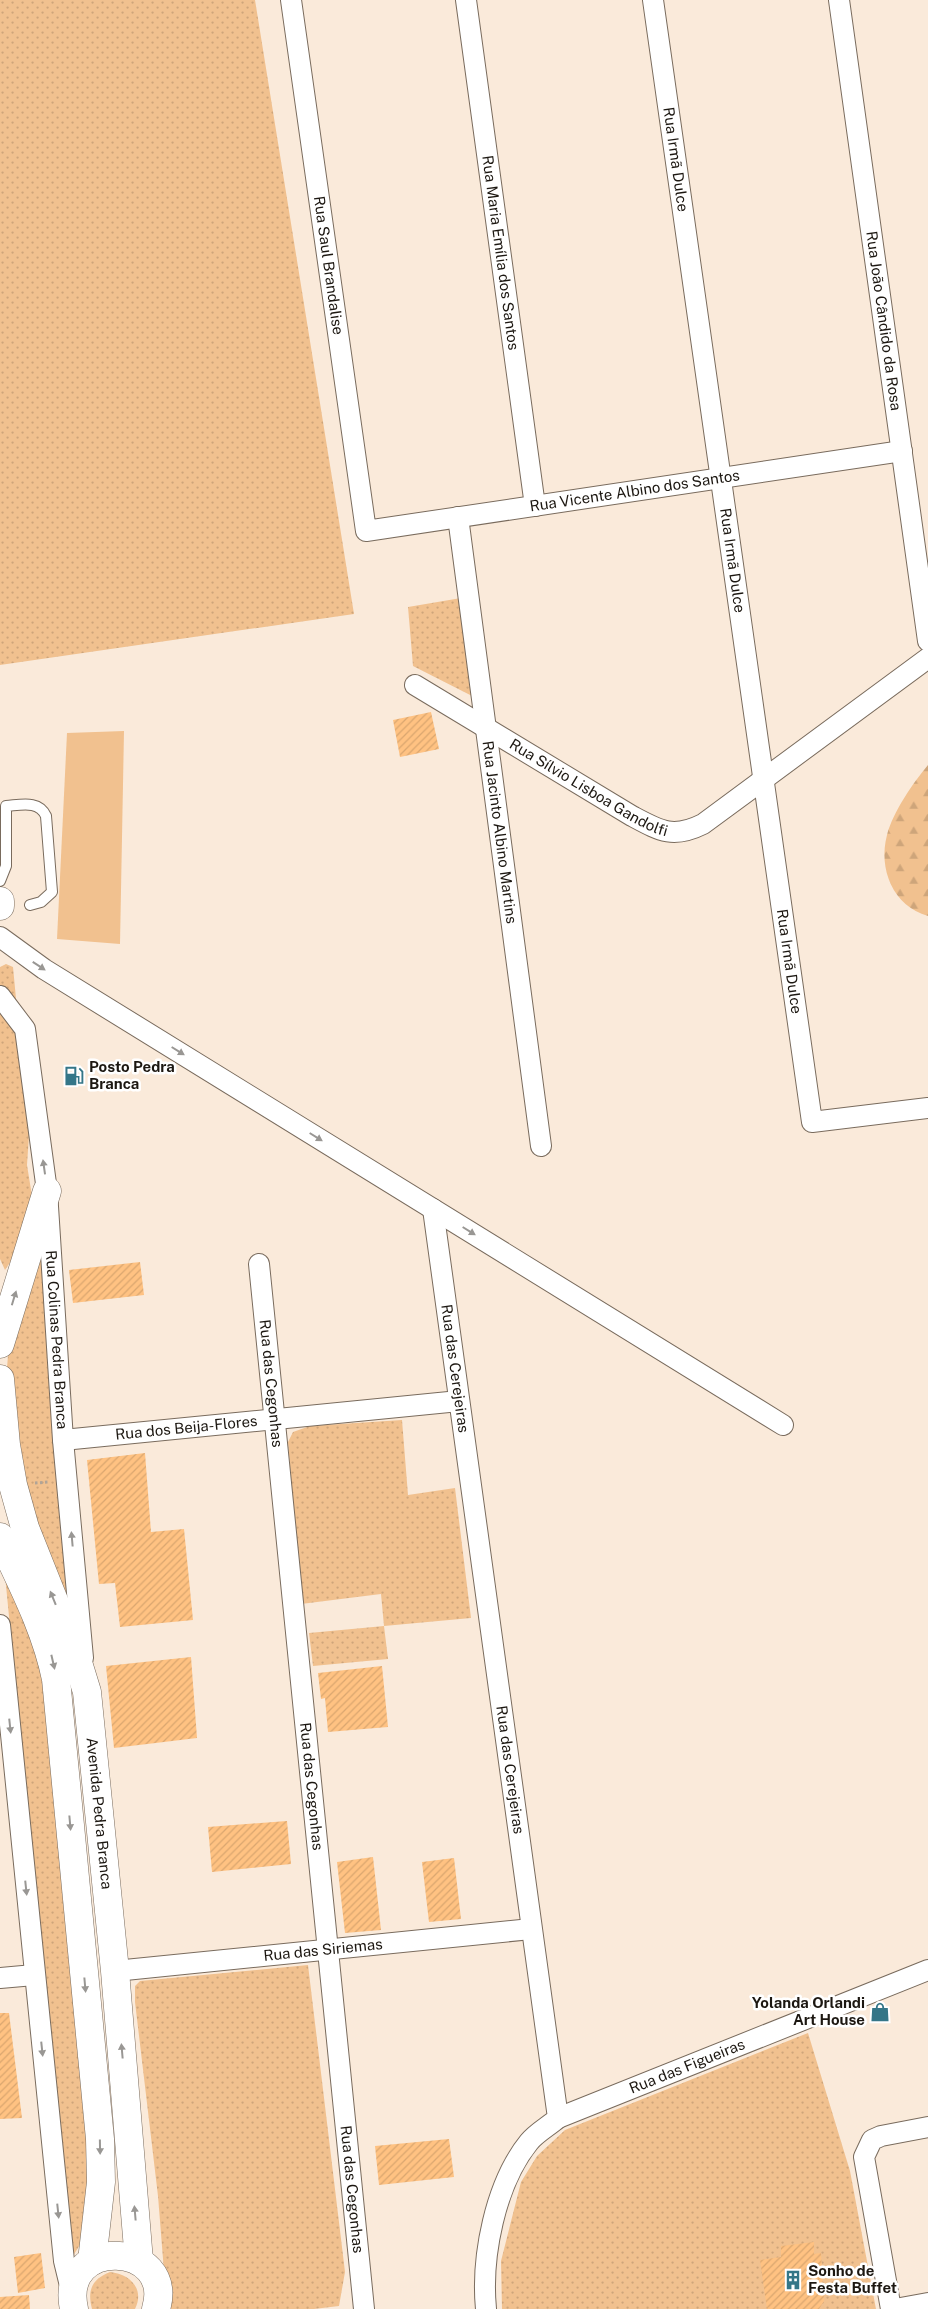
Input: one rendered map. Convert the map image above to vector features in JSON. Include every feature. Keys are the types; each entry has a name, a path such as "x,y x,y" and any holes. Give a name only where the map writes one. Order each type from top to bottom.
{"main road":[{"path":"0,901 0,906"},
{"path":"0,1344 47,1191"},
{"name":"Avenida Pedra Branca","path":"0,1379 6,1445 13,1485 25,1528 76,1656 86,1692 115,1971 139,2261"},
{"name":"Avenida Pedra Branca","path":"0,1536 52,1656 56,1679 100,2139 100,2182 92,2261"},
{"path":"73,2305 75,2281 82,2270 92,2261 103,2256 115,2254 128,2256 139,2261 148,2269 158,2291 156,2309"}],"street":[{"name":"Rua Saul Brandalise","path":"290,0 366,531"},
{"name":"Rua Maria Emília dos Santos","path":"466,0 535,506"},
{"name":"Rua Irmã Dulce","path":"653,0 812,1122 928,1108"},
{"name":"Rua João Cândido da Rosa","path":"839,0 928,641"},
{"name":"Rua Vicente Albino dos Santos","path":"366,531 902,451"},
{"name":"Rua Jacinto Albino Martins","path":"458,517 541,1146"},
{"name":"Rua Sílvio Lisboa Gandolfi","path":"415,685 486,726 632,816 666,832 679,834 703,824 928,658"},
{"path":"0,937 44,969 783,1425"},
{"name":"Rua Colinas Pedra Branca","path":"0,996 25,1029 47,1191 63,1440 86,1692"},
{"name":"Rua das Cerejeiras","path":"434,1209 558,2118"},
{"name":"Rua das Cegonhas","path":"259,1264 364,2309"},
{"name":"Rua dos Beija-Flores","path":"63,1440 459,1401"},
{"path":"0,1625 64,2261 73,2305"},
{"name":"Rua das Siriemas","path":"115,1971 531,1928"},
{"name":"Rua das Figueiras","path":"558,2118 928,1970"},
{"path":"0,1978 34,1975"},
{"path":"486,2309 484,2285 492,2223 508,2176 529,2141 558,2118"},
{"path":"891,2309 864,2168 864,2157 872,2140 881,2136 928,2127"},
{"path":"895,2309 928,2303"}],"lane":[{"path":"0,881 6,866 6,806 36,805 43,809 46,816 52,892 41,902 30,905"}],"green space":[{"path":"0,0 255,0 354,614 0,665"},
{"path":"467,597 478,699 413,666 408,607"},
{"path":"124,731 120,944 57,939 67,733"},
{"path":"928,765 928,916 916,911 897,895 887,873 885,848 890,826 899,807"},
{"path":"6,964 13,967 29,1135 27,1165 32,1196 19,1249 5,1270 0,1259 0,967"},
{"path":"40,1247 72,1604 51,1569 30,1517 7,1368 9,1343"},
{"path":"402,1420 408,1495 455,1488 471,1618 384,1626 381,1594 301,1604 288,1442 293,1432 310,1426"},
{"path":"5,1575 31,1636 46,1682 94,2176 90,2229 71,2259"},
{"path":"384,1626 388,1659 313,1666 309,1633"},
{"path":"308,1965 345,2272 339,2306 314,2309 167,2309 158,2196 135,2002 135,1986 140,1981"},
{"path":"808,2033 850,2171 876,2309 502,2309 501,2261 521,2182 537,2156 565,2130"},
{"path":"110,2272 124,2276 134,2284 138,2295 135,2309 92,2309 90,2296 92,2286 99,2278"}],"building":[{"path":"431,712 439,749 400,757 393,720"},
{"path":"140,1262 144,1295 73,1303 69,1270"},
{"path":"145,1453 151,1532 184,1529 193,1620 120,1627 115,1583 99,1584 87,1460"},
{"path":"191,1657 197,1738 114,1748 106,1666"},
{"path":"382,1666 388,1727 328,1732 325,1698 321,1699 318,1673"},
{"path":"287,1821 291,1864 212,1872 208,1827"},
{"path":"373,1857 381,1930 345,1933 337,1862"},
{"path":"454,1858 461,1919 429,1922 422,1862"},
{"path":"0,2013 9,2013 22,2118 0,2119"},
{"path":"449,2139 454,2177 379,2185 375,2146"},
{"name":"Sonho de Festa Buffet","path":"814,2242 814,2254 821,2253 824,2301 819,2309 767,2309 760,2260 781,2257 781,2246"},
{"path":"41,2253 45,2288 18,2293 14,2257"},
{"path":"29,2295 30,2309 0,2309 0,2297"}],"place":[{"name":"Posto Pedra Branca","path":"74,1076"},
{"name":"Yolanda Orlandi Art House","path":"880,2012"},
{"name":"Sonho de Festa Buffet","path":"793,2280"}]}
